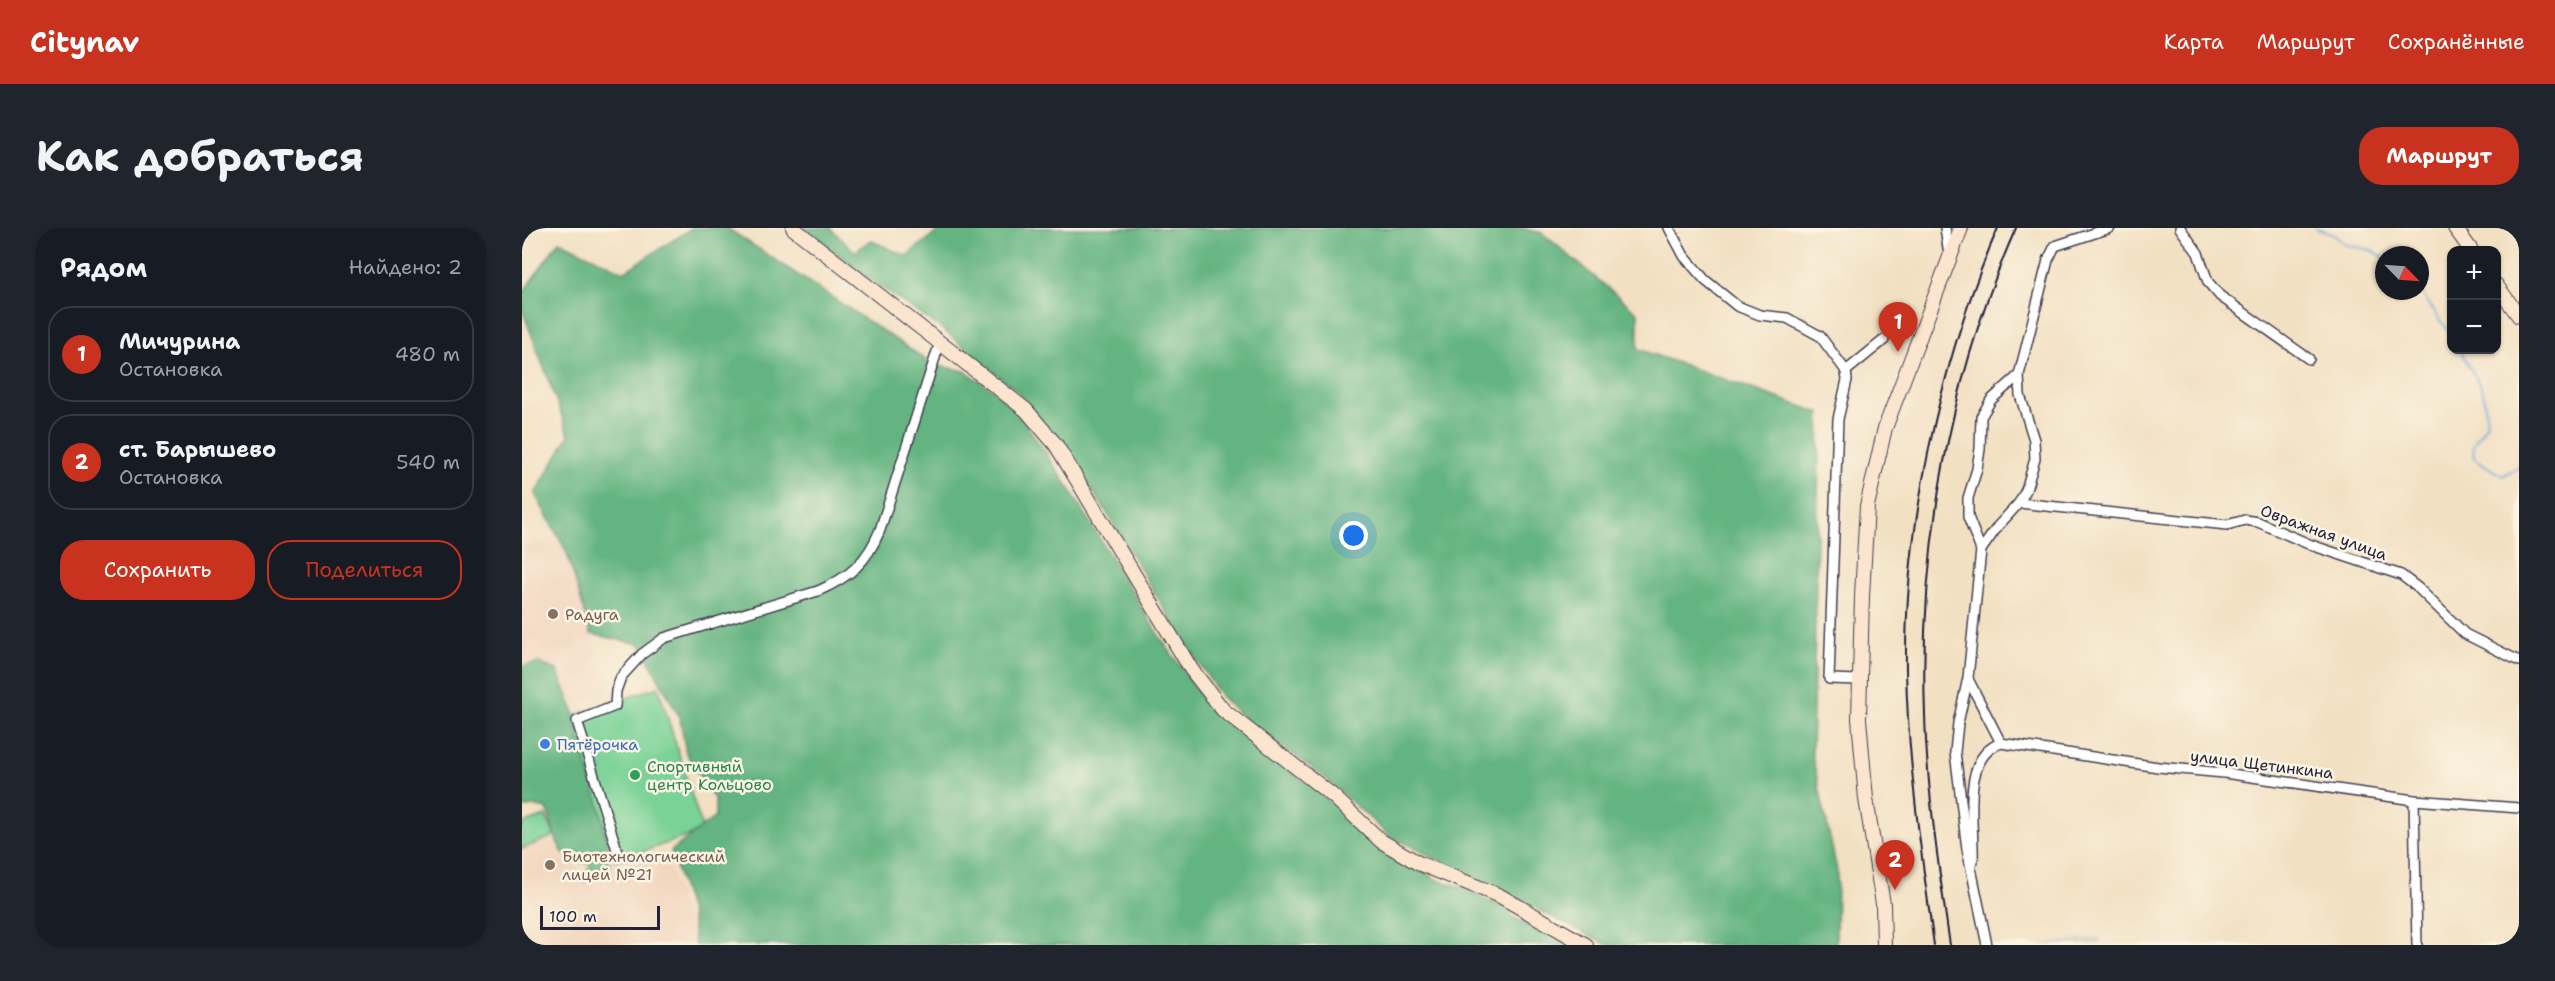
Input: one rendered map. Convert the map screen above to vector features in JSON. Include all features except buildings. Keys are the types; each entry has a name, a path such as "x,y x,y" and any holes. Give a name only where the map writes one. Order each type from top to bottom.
{"main road":[{"path":"793,228 1026,410 1056,445 1191,669 1223,710 1333,796 1381,841 1418,863 1500,896 1586,945"},
{"path":"1884,945 1883,904 1866,799 1859,719 1867,506 1874,467 1885,428 1961,228"},
{"path":"2455,228 2468,246"},
{"path":"2501,292 2519,316"}],"street":[{"path":"1670,228 1684,256 1705,280 1737,306 1760,315 1787,318 1820,336 1846,371 1847,380 1838,419 1829,679 1859,680"},
{"path":"1945,228 1949,258"},
{"path":"1981,550 2019,503 2026,490 2035,459 2034,440 2020,395 2019,375 2042,278 2055,246 2110,228"},
{"path":"2180,228 2198,253 2208,282 2220,296 2309,359"},
{"path":"1846,371 1884,340"},
{"path":"617,850 577,721 615,706 616,692 621,677 642,654 664,638 818,591 842,580 859,565 872,549 880,530 940,342"},
{"path":"1987,945 1967,849 1955,752 1958,723 1968,678 1981,550 1968,517 1968,498 1977,469 1981,417 1991,399 2019,375"},
{"name":"Овражная улица","path":"2019,503 2227,525 2245,520 2258,522 2311,545 2401,575 2418,588 2464,634 2519,661"},
{"path":"1968,678 2001,743 1992,747 1977,769 1970,793 1973,870"},
{"name":"улица Щетинкина","path":"2001,743 2158,767 2224,773 2414,800 2519,808"},
{"path":"2414,800 2417,945"}],"shaded area":[{"name":"Радуга","path":"554,538 565,551 609,691 576,705 553,677 522,688 522,548"},
{"name":"Биотехнологический лицей №21","path":"556,810 583,880 664,850 694,945 546,945 522,882 522,822"},
{"path":"2100,937 2101,945 2041,945 2043,944"}],"green space":[{"path":"692,228 727,228 934,365 965,371 992,389 1018,412 1069,488 1156,631 1195,688 1219,715 1316,790 1370,836 1379,849 1400,864 1418,868 1435,879 1470,890 1487,901 1505,905 1513,917 1567,945 695,945 691,915 671,851 715,817 715,800 686,753 680,718 640,644 591,634 567,553 535,494 569,435 522,309 522,294 559,241 624,272"},
{"path":"804,228 830,228 855,252 870,240 906,256 936,233 936,228 1521,228 1542,233 1638,313 1638,349 1820,413 1812,755 1837,870 1836,945 1608,945 1388,835 1323,776 1252,725 1221,697 1171,620 1104,508 1061,446 1017,391 942,329 870,280"},
{"path":"538,663 557,670 573,709 585,760 601,811 610,866 606,874 584,882 580,877 591,867 588,863 577,862 563,853 555,838 547,809 532,806 522,808 522,666"},
{"name":"Спортивный центр Кольцово","path":"658,687 703,831 615,861 565,719"},
{"path":"546,816 554,834 552,837 522,849 522,824"}],"waterway":[{"path":"2315,228 2334,235 2346,245 2375,252"},
{"path":"2426,300 2447,329"},
{"path":"2462,354 2483,391 2487,423 2473,445 2474,458 2502,476 2519,467"}],"railway":[{"path":"1934,945 1909,739 1906,670 1907,615 1919,501 1943,387 1959,332 1998,228"},
{"path":"1950,945 1934,830 1926,744 1924,653 1927,591 1933,528 1956,405 1973,345 2016,228"}],"place":[{"name":"Мичурина","path":"1898,352"},
{"name":"Радуга","path":"553,614"},
{"name":"Пятёрочка","path":"545,744"},
{"name":"Спортивный центр Кольцово","path":"635,775"},
{"name":"Биотехнологический лицей №21","path":"550,865"},
{"name":"ст. Барышево","path":"1895,890"}]}
